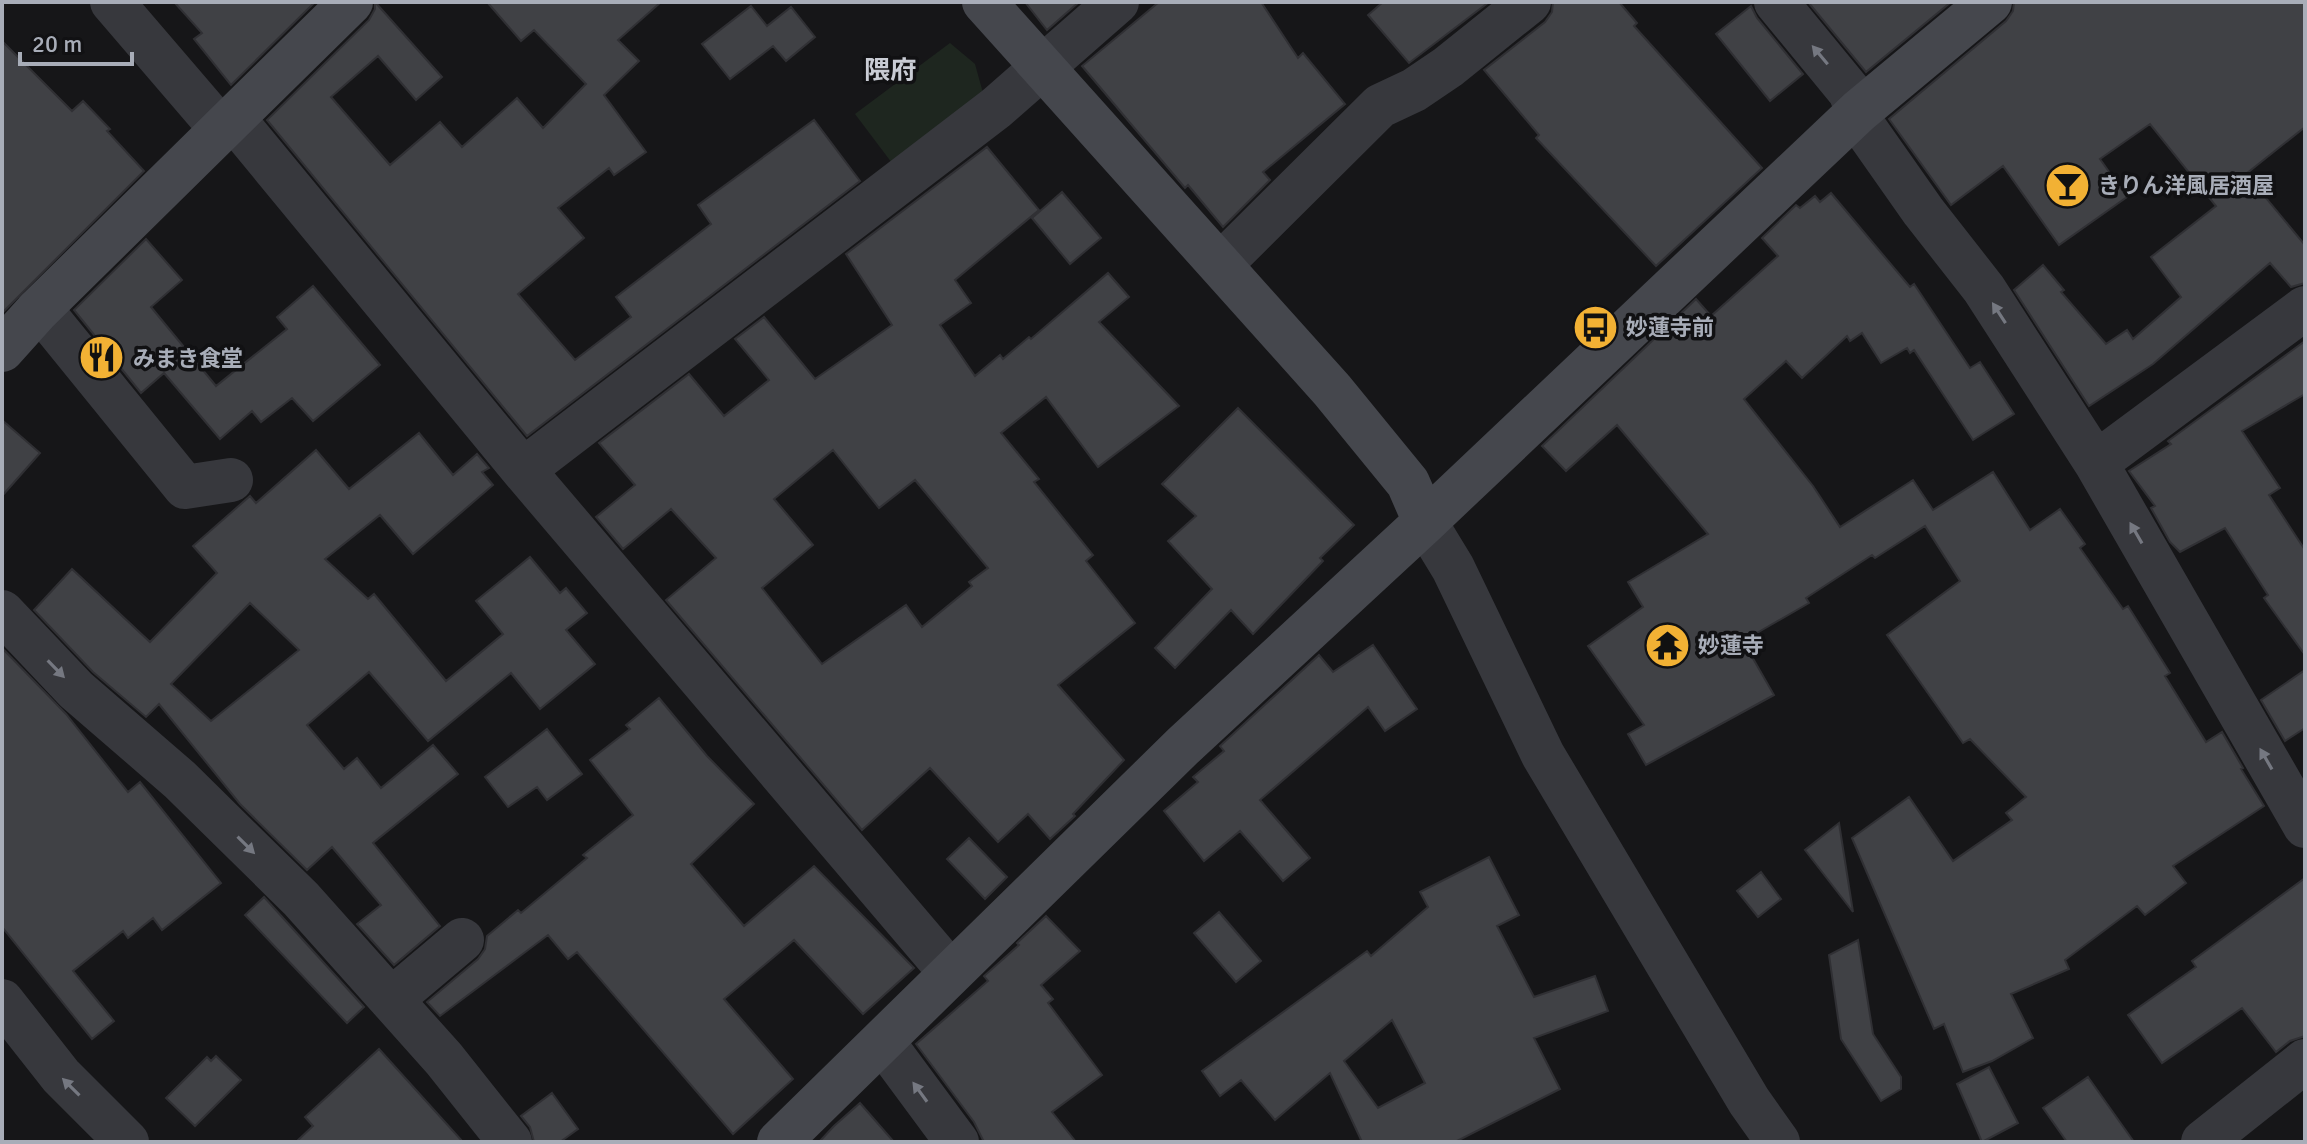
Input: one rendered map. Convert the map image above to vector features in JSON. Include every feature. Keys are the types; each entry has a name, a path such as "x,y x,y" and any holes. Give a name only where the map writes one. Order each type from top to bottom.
{"street":[{"path":"112,2 215,122 242,129 523,470 950,972"},
{"path":"2,350 37,311 351,2"},
{"path":"984,2 1105,140 1221,264 1332,390 1408,483 1425,522 1453,568 1543,755 1749,1101 1778,1142"},
{"path":"523,470 996,108 1117,2"},
{"path":"1221,264 1380,106 1414,90 1448,67 1529,2"},
{"path":"1776,2 1850,92 1864,127 1923,211 1984,289 2096,463 2305,826"},
{"path":"779,1142 1183,746 1425,522 1859,111 1990,2"},
{"path":"2096,463 2305,308"},
{"path":"37,311 51,322 185,487 231,480"},
{"path":"2,612 76,690 180,780 301,899 388,994 510,1142"},
{"path":"388,994 462,940"},
{"path":"2,1001 61,1076 127,1142"},
{"path":"883,1042 957,1142"},
{"path":"2203,1142 2305,1061"}],"shaded area":[{"path":"950,43 975,64 983,93 895,167 855,114"}],"building":[{"path":"174,2 315,2 231,85 194,39 202,33"},
{"path":"375,2 442,77 416,100 378,56 331,97 390,165 440,122 462,147 517,98 543,128 586,84 534,30 521,41 487,2 661,2 618,40 639,61 604,95 646,152 614,175 609,168 558,208 584,238 518,294 575,360 631,317 616,297 711,224 698,205 814,120 860,181 527,436 267,120 369,20"},
{"path":"1025,2 1079,2 1047,30"},
{"path":"1159,2 1261,2 1298,58 1303,53 1345,104 1263,172 1270,180 1223,227 1188,185 1185,188 1082,66"},
{"path":"1383,2 1489,2 1409,63 1368,15"},
{"path":"1553,2 1619,2 1637,23 1634,26 1762,168 1656,266 1536,138 1539,135 1484,70 1545,22 1552,12"},
{"path":"1808,2 1951,2 1866,72"},
{"path":"2014,2 2305,2 2305,127 2246,174 2305,245 2305,283 2291,287 2270,263 2153,364 2089,406 2014,290 2043,265 2064,290 2061,292 2106,344 2127,330 2133,339 2181,297 2151,257 2216,206 2150,124 2100,159 2127,197 2059,245 2003,166 1951,205 1889,119 2006,21 2013,11"},
{"path":"751,6 767,26 791,7 815,37 786,61 773,46 730,79 702,44"},
{"path":"1751,6 1757,18 1803,74 1770,101 1716,34"},
{"path":"2,41 72,111 83,101 144,171 2,313"},
{"path":"987,147 1039,210 955,280 971,303 940,325 975,376 1000,355 1003,359 1029,337 1031,339 1108,273 1129,297 1099,322 1179,406 1098,467 1046,397 1001,433 1039,479 1034,482 1093,555 1086,561 1135,623 1058,685 1124,760 1073,814 1075,816 1050,839 1028,814 998,842 930,768 862,830 666,600 716,558 671,509 623,549 596,517 635,485 599,443 689,374 724,416 769,380 735,339 764,317 815,379 892,325 846,254","holes":["833,450 879,508 915,480 988,568 969,582 972,586 922,627 906,605 822,664 762,588 813,545 774,499"]},
{"path":"1062,192 1101,238 1070,264 1032,218"},
{"path":"1831,193 1910,287 1914,284 1970,368 1980,362 2014,414 1973,440 1914,350 1910,353 1907,348 1881,363 1862,333 1850,341 1847,336 1802,378 1786,361 1744,399 1813,486 1840,527 1913,480 1933,510 1993,472 2030,530 2060,509 2085,544 2080,548 2123,609 2128,606 2170,673 2165,676 2206,742 2222,732 2264,806 2173,866 2186,883 2145,915 2137,906 2065,960 2069,969 2011,994 2033,1038 1992,1061 1963,1072 1944,1024 1934,1029 1852,838 1909,797 1953,861 2012,820 2006,813 2026,797 1970,739 1963,743 1887,635 1960,581 1925,526 1875,558 1872,555 1806,598 1809,603 1743,641 1774,695 1646,765 1628,734 1644,725 1588,646 1643,607 1628,582 1708,534 1617,425 1566,471 1542,446 1696,299 1711,316 1778,256 1762,238 1796,205 1800,208 1815,196 1820,202"},
{"path":"146,239 182,280 151,307 216,386 287,329 277,317 313,286 380,365 313,421 292,398 261,422 252,411 220,439 164,373 141,393 74,310"},
{"path":"2305,341 2305,394 2242,431 2280,488 2269,495 2305,550 2305,655 2264,598 2268,595 2225,528 2180,552 2170,542 2151,508 2155,506 2129,471 2171,444 2168,441"},
{"path":"1238,408 1354,525 1320,558 1323,561 1253,634 1231,610 1175,668 1155,648 1212,589 1168,541 1196,516 1162,484"},
{"path":"2,420 40,453 2,496"},
{"path":"419,433 453,475 477,454 489,468 482,472 493,485 413,554 380,515 325,559 368,599 374,594 446,681 503,634 476,601 530,557 560,593 566,588 587,613 566,630 595,664 540,709 511,673 428,741 369,672 307,725 344,769 357,758 381,788 433,745 458,774 373,843 440,926 394,965 357,924 381,905 332,847 307,870 240,804 159,704 146,717 93,672 34,610 72,569 150,642 217,573 193,546 250,496 256,503 316,450 349,489","holes":["250,603 299,650 211,721 171,684"]},
{"path":"1373,645 1417,709 1385,731 1368,707 1260,800 1310,858 1283,881 1240,831 1204,861 1164,811 1198,782 1193,777 1224,751 1220,746 1319,655 1333,672"},
{"path":"2,648 66,714 128,792 140,782 221,883 162,930 153,918 128,938 123,931 73,971 114,1021 92,1039 2,927"},
{"path":"2305,670 2305,728 2285,741 2261,700"},
{"path":"659,698 707,756 754,804 691,864 744,926 814,866 914,968 863,1014 794,940 724,999 793,1079 733,1134 577,952 568,959 548,935 440,1016 427,1002 478,959 485,949 487,936 518,910 521,913 587,858 583,855 633,815 590,760 630,729 626,725"},
{"path":"547,729 582,774 547,800 537,787 508,807 485,777"},
{"path":"1839,823 1853,912 1805,850"},
{"path":"969,838 1007,877 985,899 947,859"},
{"path":"1489,857 1519,915 1497,926 1534,997 1595,976 1608,1011 1534,1038 1560,1089 1455,1142 1362,1142 1330,1073 1275,1120 1241,1080 1220,1096 1202,1071 1367,951 1371,956 1428,907 1420,892","holes":["1392,1020 1425,1083 1378,1108 1344,1061"]},
{"path":"1761,872 1781,899 1758,917 1737,891"},
{"path":"2305,878 2305,1036 2290,1041 2276,1052 2242,1008 2162,1063 2128,1015 2196,967 2192,961"},
{"path":"264,897 364,1007 347,1023 245,915"},
{"path":"1219,912 1261,961 1236,982 1194,933"},
{"path":"1046,916 1080,951 1041,985 1053,999 1048,1003 1102,1075 1052,1112 1076,1142 984,1142 974,1122 916,1044 988,981 984,976"},
{"path":"1858,940 1873,1034 1901,1077 1901,1089 1881,1101 1841,1039 1829,955"},
{"path":"379,1049 463,1142 296,1142 313,1126 305,1117"},
{"path":"216,1056 241,1080 195,1126 166,1098 207,1057 211,1061"},
{"path":"1989,1067 2018,1123 1982,1142 1957,1084"},
{"path":"2088,1077 2134,1142 2067,1142 2043,1108"},
{"path":"552,1093 578,1129 560,1142 534,1142 530,1127 521,1116"},
{"path":"860,1103 894,1142 819,1142 834,1126"}],"place":[{"name":"きりん洋風居酒屋","path":"2067,185"},
{"name":"妙蓮寺前","path":"1595,327"},
{"name":"みまき食堂","path":"102,358"},
{"name":"妙蓮寺","path":"1667,645"}],"district":[{"name":"隈府","path":"890,70"}]}
